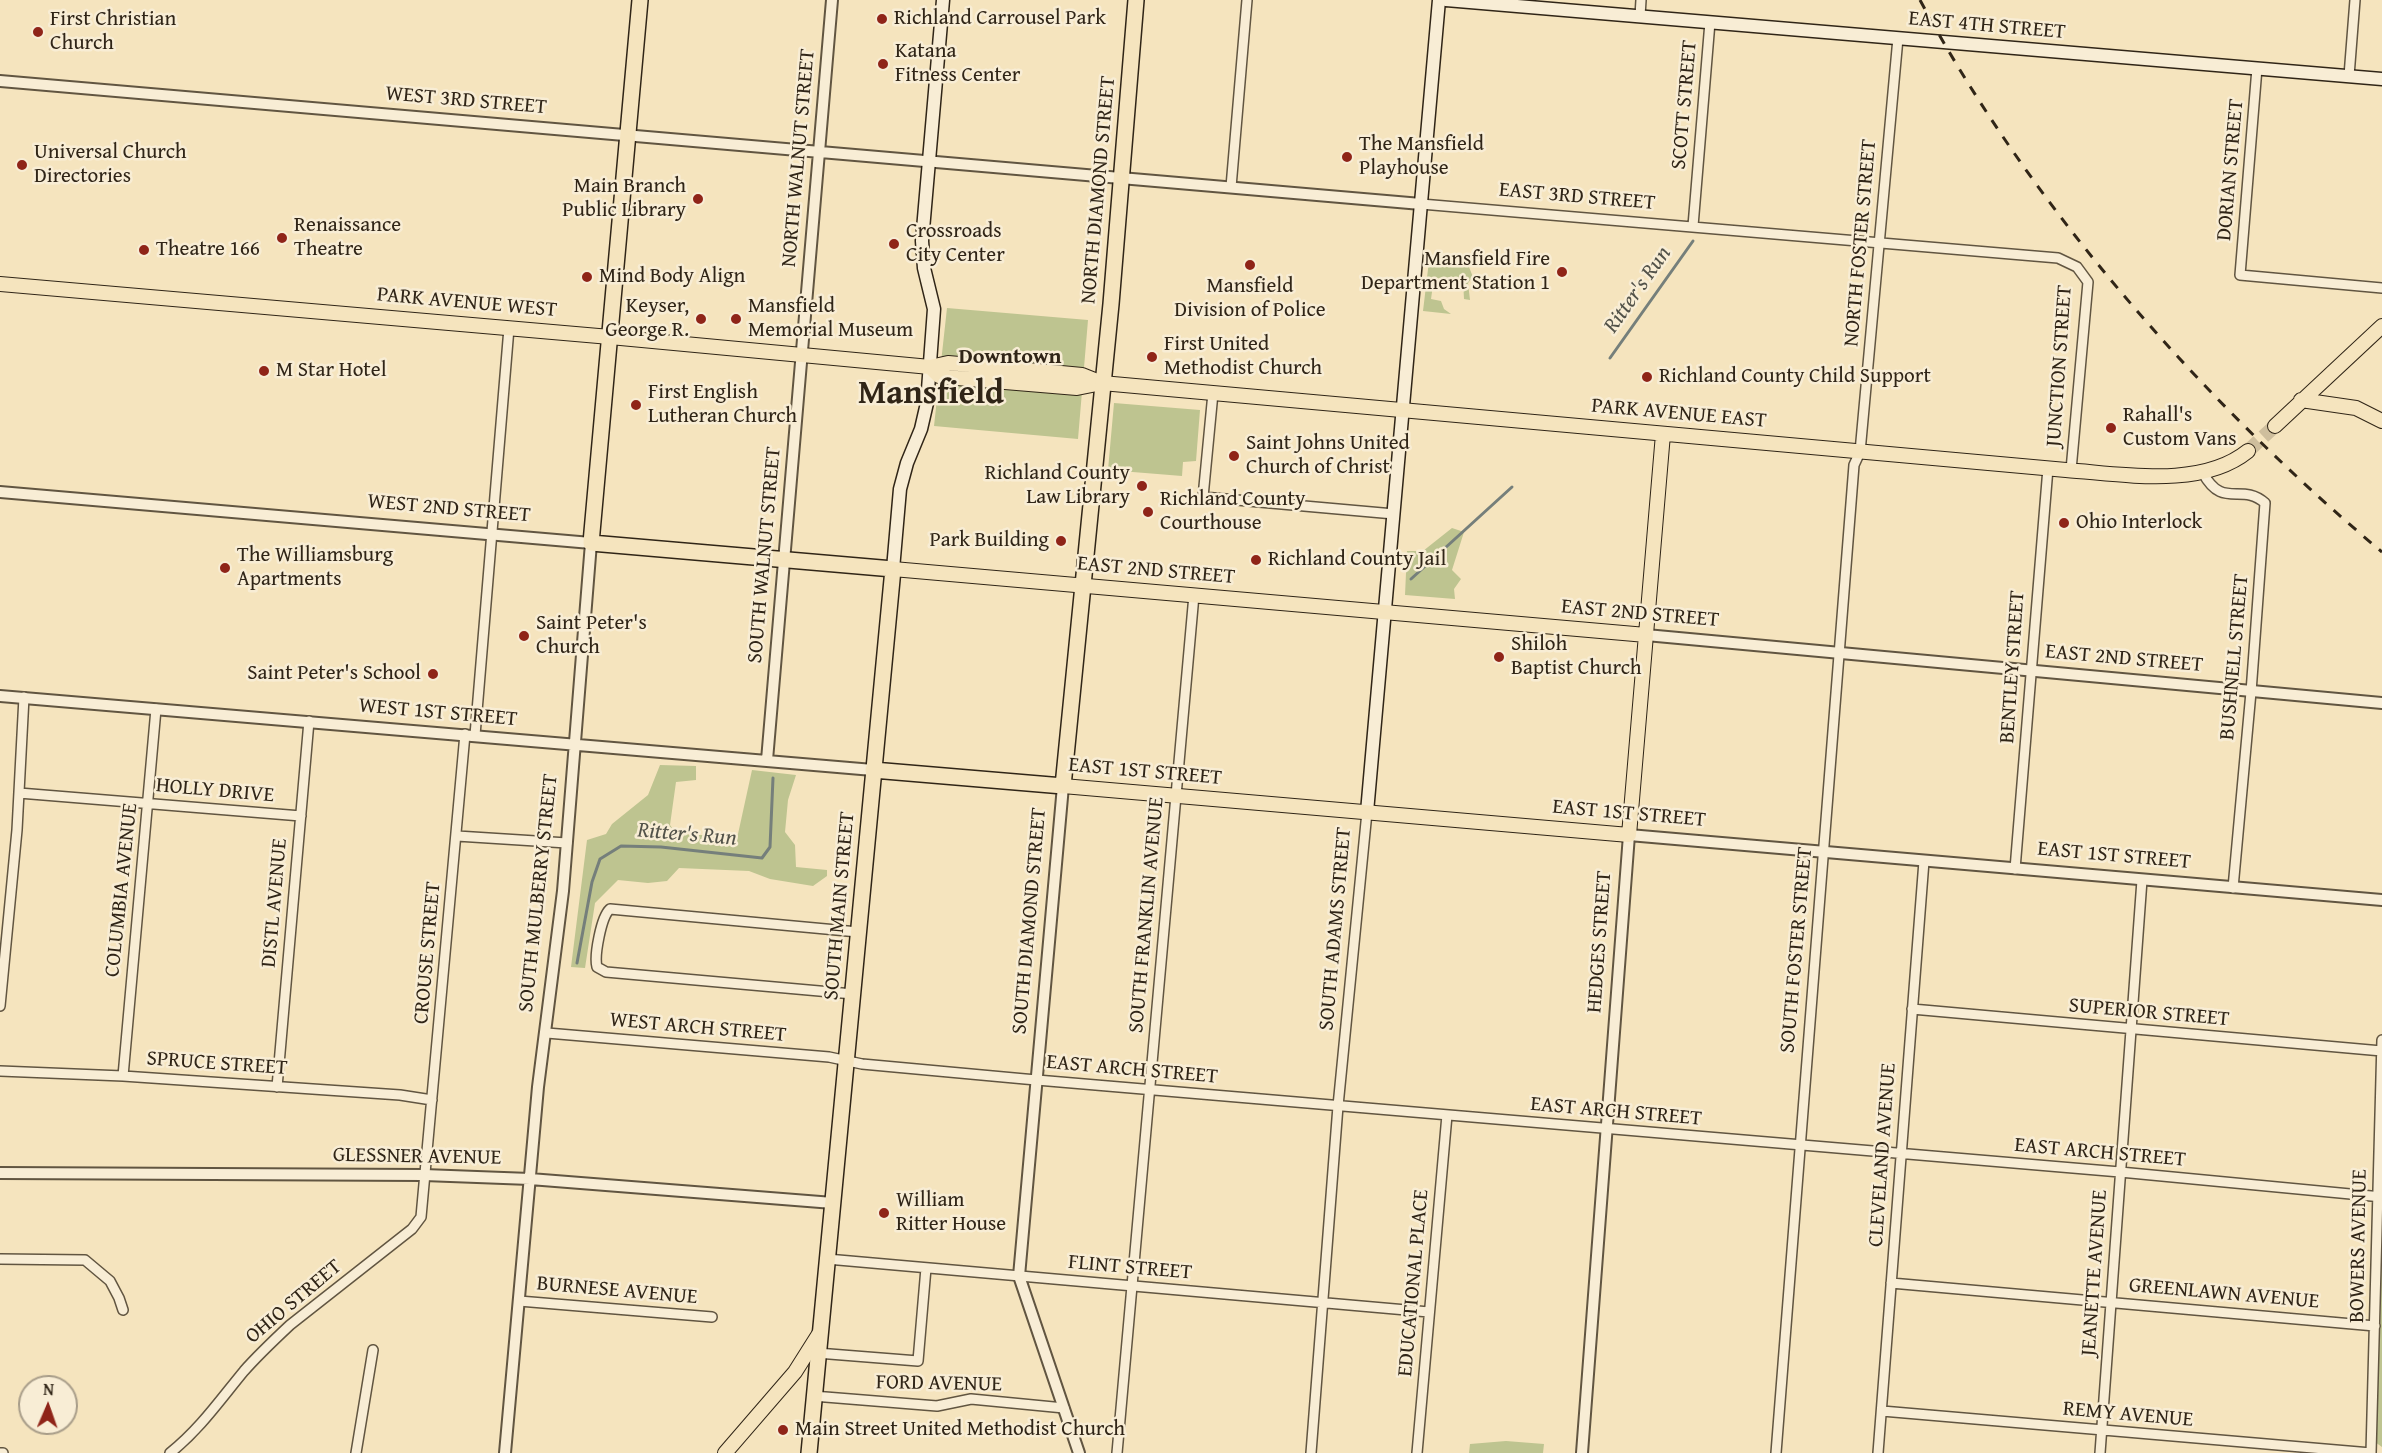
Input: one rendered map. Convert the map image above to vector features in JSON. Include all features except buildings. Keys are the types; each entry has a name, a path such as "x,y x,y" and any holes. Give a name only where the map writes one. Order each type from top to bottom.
{"highway":[{"name":"SOUTH MULBERRY STREET","path":"591,543 640,0"},
{"name":"NORTH DIAMOND STREET","path":"1102,383 1136,0"},
{"name":"SOUTH DIAMOND STREET","path":"1064,786 1102,383"},
{"name":"WEST 2ND STREET","path":"591,543 893,569"},
{"name":"SOUTH MAIN STREET","path":"809,1453 893,569"},
{"name":"EAST 1ST STREET","path":"873,770 1064,786"}],"main road":[{"name":"SOUTH MAIN STREET","path":"893,569 900,489 925,417 930,367 934,303 924,268 922,241 943,0"},
{"name":"SOUTH ADAMS STREET","path":"1367,812 1439,0"},
{"name":"EAST 4TH STREET","path":"1446,0 2382,79"},
{"name":"PARK AVENUE WEST","path":"0,284 930,367"},
{"path":"2275,426 2382,326"},
{"name":"PARK AVENUE EAST","path":"930,367 948,363 1061,373 1082,375 1102,383 1860,452 2158,476 2203,472 2225,466 2248,451"},
{"path":"2301,400 2356,408 2382,421"},
{"name":"HEDGES STREET","path":"1629,835 1662,434"},
{"name":"EAST 2ND STREET","path":"893,569 1646,635"},
{"name":"EAST 1ST STREET","path":"1064,786 1629,835"},
{"path":"725,1453 795,1372 819,1334"}],"street":[{"name":"NORTH WALNUT STREET","path":"802,354 832,0"},
{"path":"1231,187 1247,0"},
{"path":"1640,16 1641,0"},
{"path":"2349,76 2355,0"},
{"name":"SCOTT STREET","path":"1694,226 1710,22"},
{"name":"NORTH FOSTER STREET","path":"1860,452 1898,38"},
{"name":"DORIAN STREET","path":"2257,68 2240,275 2382,288"},
{"name":"WEST 3RD STREET","path":"0,81 929,160"},
{"name":"EAST 3RD STREET","path":"929,160 1421,204 2051,256 2077,267"},
{"name":"JUNCTION STREET","path":"2071,470 2088,282 2077,267"},
{"name":"CROUSE STREET","path":"424,1176 456,836 470,735 491,534 509,328"},
{"name":"SOUTH WALNUT STREET","path":"767,760 802,354"},
{"path":"1213,393 1203,497 1394,514"},
{"name":"SOUTH FOSTER STREET","path":"1776,1453 1838,653 1854,465 1860,452"},
{"name":"BENTLEY STREET","path":"2015,868 2048,468"},
{"name":"BUSHNELL STREET","path":"2203,472 2215,490 2221,493 2251,495 2265,503 2233,888"},
{"name":"WEST 2ND STREET","path":"0,492 591,543"},
{"name":"SOUTH MULBERRY STREET","path":"505,1453 538,1087 567,843 591,543"},
{"name":"SOUTH FRANKLIN AVENUE","path":"1117,1453 1194,595"},
{"name":"EAST 2ND STREET","path":"1646,635 2382,703"},
{"name":"WEST 1ST STREET","path":"0,696 873,770"},
{"path":"0,1006 19,794 24,698"},
{"name":"COLUMBIA AVENUE","path":"123,1076 156,709"},
{"name":"DISTL AVENUE","path":"277,1087 309,721"},
{"name":"SOUTH DIAMOND STREET","path":"1064,786 1019,1276 1079,1453"},
{"name":"HOLLY DRIVE","path":"19,794 300,816"},
{"name":"SOUTH ADAMS STREET","path":"1311,1453 1338,1106 1367,812"},
{"name":"EAST 1ST STREET","path":"1629,835 2382,900"},
{"name":"HEDGES STREET","path":"1582,1453 1629,835"},
{"path":"456,836 567,843"},
{"name":"CLEVELAND AVENUE","path":"1878,1453 1924,861"},
{"name":"JEANETTE AVENUE","path":"2100,1453 2142,880"},
{"path":"853,994 606,972 597,968 595,960 604,916 609,909 858,932"},
{"name":"SUPERIOR STREET","path":"1912,1009 2382,1052"},
{"name":"WEST ARCH STREET","path":"546,1033 830,1057 847,1061"},
{"name":"BOWERS AVENUE","path":"2371,1453 2380,1197 2382,1040"},
{"name":"EAST ARCH STREET","path":"847,1061 1036,1080 2120,1172 2380,1197"},
{"name":"SPRUCE STREET","path":"0,1071 123,1076 400,1095 432,1100"},
{"name":"EDUCATIONAL PLACE","path":"1417,1453 1447,1115"},
{"name":"GLESSNER AVENUE","path":"0,1173 530,1179 833,1203"},
{"name":"OHIO STREET","path":"170,1453 195,1432 258,1356 290,1325 418,1223 422,1207 424,1176"},
{"path":"0,1259 85,1260 115,1288 123,1310"},
{"name":"FLINT STREET","path":"827,1259 1429,1312"},
{"path":"817,1353 918,1361 926,1268"},
{"name":"GREENLAWN AVENUE","path":"1891,1283 2375,1326"},
{"name":"BURNESE AVENUE","path":"519,1300 712,1317"},
{"path":"356,1453 373,1350"},
{"name":"FORD AVENUE","path":"813,1396 936,1406 971,1399 1064,1408"},
{"name":"REMY AVENUE","path":"1882,1411 2102,1432 2371,1453"}],"green space":[{"path":"1429,261 1469,267 1473,277 1468,283 1470,300 1464,299 1463,280 1434,278 1431,299 1441,301 1444,309 1451,314 1423,311"},
{"path":"947,308 1088,320 1078,439 934,426"},
{"path":"1114,403 1200,410 1196,461 1183,462 1182,476 1108,470"},
{"path":"1452,528 1464,532 1452,570 1461,579 1454,589 1455,599 1405,595 1407,551 1423,551"},
{"path":"660,765 696,766 696,780 676,782 670,825 676,834 724,836 738,834 752,770 796,775 788,800 785,832 795,845 796,867 827,870 827,876 813,886 770,879 749,871 679,868 667,881 648,883 618,880 595,903 585,968 571,967 587,840 606,834 612,824 648,795"},
{"path":"2382,1219 2382,1447 2375,1442"},
{"path":"1506,1441 1544,1444 1543,1453 1469,1453 1470,1444"}],"waterway":[{"name":"Ritter's Run","path":"1610,358 1693,241"},
{"path":"1411,579 1512,487"},
{"name":"Ritter's Run","path":"577,963 592,882 600,859 621,846 661,847 762,858 770,847 773,778"}],"tunnel":[{"path":"2248,451 2275,426"}],"railway":[{"path":"1920,0 1964,77 2013,152 2067,226 2125,297 2186,366 2250,431 2315,494 2382,552"}],"place":[{"name":"Richland Carrousel Park","path":"882,19"},
{"name":"First Christian Church","path":"38,32"},
{"name":"Katana Fitness Center","path":"883,64"},
{"name":"The Mansfield Playhouse","path":"1347,157"},
{"name":"Universal Church Directories","path":"22,165"},
{"name":"Main Branch Public Library","path":"698,199"},
{"name":"Renaissance Theatre","path":"282,238"},
{"name":"Crossroads City Center","path":"894,244"},
{"name":"Theatre 166","path":"144,250"},
{"name":"Mansfield Division of Police","path":"1250,265"},
{"name":"Mansfield Fire Department Station 1","path":"1562,272"},
{"name":"Mind Body Align","path":"587,277"},
{"name":"Keyser, George R.","path":"701,319"},
{"name":"Mansfield Memorial Museum","path":"736,319"},
{"name":"First United Methodist Church","path":"1152,357"},
{"name":"M Star Hotel","path":"264,371"},
{"name":"Richland County Child Support","path":"1647,377"},
{"name":"First English Lutheran Church","path":"636,405"},
{"name":"Rahall's Custom Vans","path":"2111,428"},
{"name":"Saint Johns United Church of Christ","path":"1234,456"},
{"name":"Richland County Law Library","path":"1142,486"},
{"name":"Richland County Courthouse","path":"1148,512"},
{"name":"Ohio Interlock","path":"2064,523"},
{"name":"Park Building","path":"1061,541"},
{"name":"Richland County Jail","path":"1256,560"},
{"name":"The Williamsburg Apartments","path":"225,568"},
{"name":"Saint Peter's Church","path":"524,636"},
{"name":"Shiloh Baptist Church","path":"1499,657"},
{"name":"Saint Peter's School","path":"433,674"},
{"name":"William Ritter House","path":"884,1213"},
{"name":"Main Street United Methodist Church","path":"783,1430"}],"district":[{"name":"Downtown","path":"1010,357"},
{"name":"Mansfield","path":"931,395"}]}
